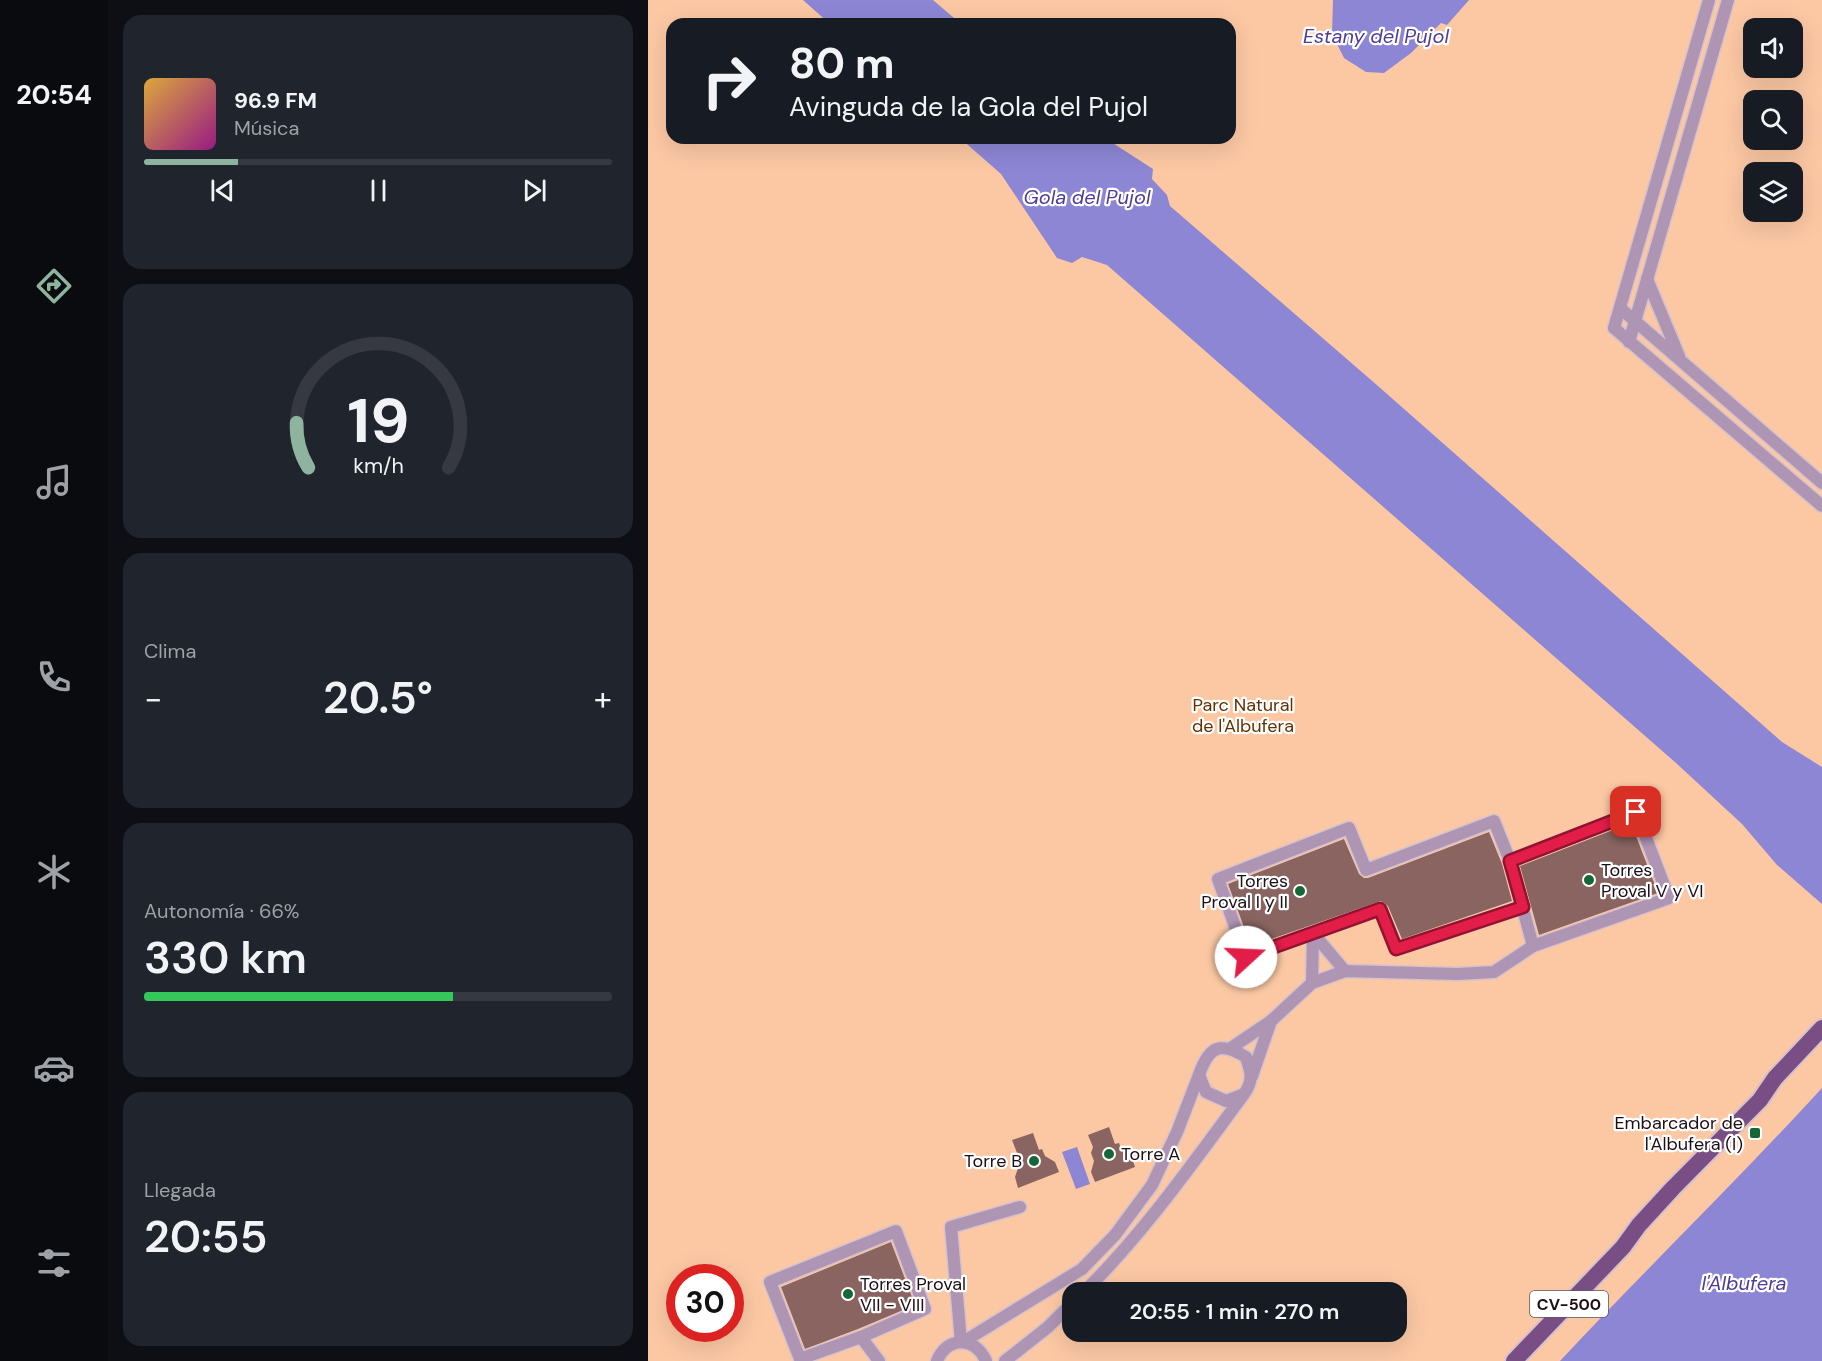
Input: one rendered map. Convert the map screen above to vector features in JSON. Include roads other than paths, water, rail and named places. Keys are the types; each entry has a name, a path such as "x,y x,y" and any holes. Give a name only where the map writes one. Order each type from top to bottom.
{"main road":[{"name":"CV-500","path":"1514,1361 1623,1247 1639,1224 1760,1100 1775,1078 1822,1028"},
{"name":"CV-500","path":"1623,1247 1643,1232 1729,1146 1768,1105 1822,1041"}],"street":[{"path":"1709,0 1614,328 1822,507"},
{"path":"1629,342 1728,0"},
{"path":"1647,279 1680,360"},
{"path":"1620,308 1822,483"},
{"path":"936,1360 946,1347 962,1342 1082,1269 1115,1235 1152,1185 1178,1132 1205,1058 1216,1050 1231,1048 1271,1021 1312,983 1345,971 1457,974 1494,972 1533,946 1669,898 1636,812 1510,861"},
{"path":"1523,907 1396,949 1380,909 1246,957 1218,879 1349,828 1366,870 1494,821 1510,861 1523,907 1533,946"},
{"path":"1313,933 1345,971"},
{"path":"1312,983 1313,933"},
{"path":"1094,1282 1114,1262 1165,1201 1250,1086 1271,1021"},
{"path":"1231,1048 1246,1057 1252,1076"},
{"path":"1199,1075 1206,1092 1226,1101 1244,1094"},
{"path":"962,1342 951,1227 1020,1207"},
{"path":"896,1231 925,1309 861,1337 800,1359 770,1282 896,1231"},
{"path":"1005,1361 1062,1313"},
{"path":"861,1337 879,1361"},
{"path":"962,1342 978,1348 986,1361"}],"water":[{"path":"803,0 933,0 954,18 823,18"},
{"name":"Estany del Pujol","path":"1333,0 1469,0 1447,25 1441,23 1411,53 1384,73 1366,72 1344,58 1332,34"},
{"name":"Gola del Pujol","path":"967,144 1114,144 1153,169 1152,179 1167,195 1170,206 1782,742 1822,767 1822,904 1777,865 1742,824 1676,763 1107,265 1082,257 1072,263 1057,258 1001,174"},
{"name":"l'Albufera","path":"1822,1088 1822,1361 1560,1361 1757,1157"},
{"path":"1077,1147 1090,1184 1076,1189 1062,1152"}],"place":[{"name":"Torres Proval V y VI","path":"1589,880"},
{"name":"Torres Proval I y II","path":"1300,891"},
{"name":"Embarcador de l'Albufera (I)","path":"1755,1133"},
{"name":"Torre A","path":"1109,1154"},
{"name":"Torre B","path":"1034,1161"},
{"name":"Torres Proval VII - VIII","path":"848,1294"}],"park label":[{"name":"Parc Natural de l'Albufera","path":"1243,715"}]}
